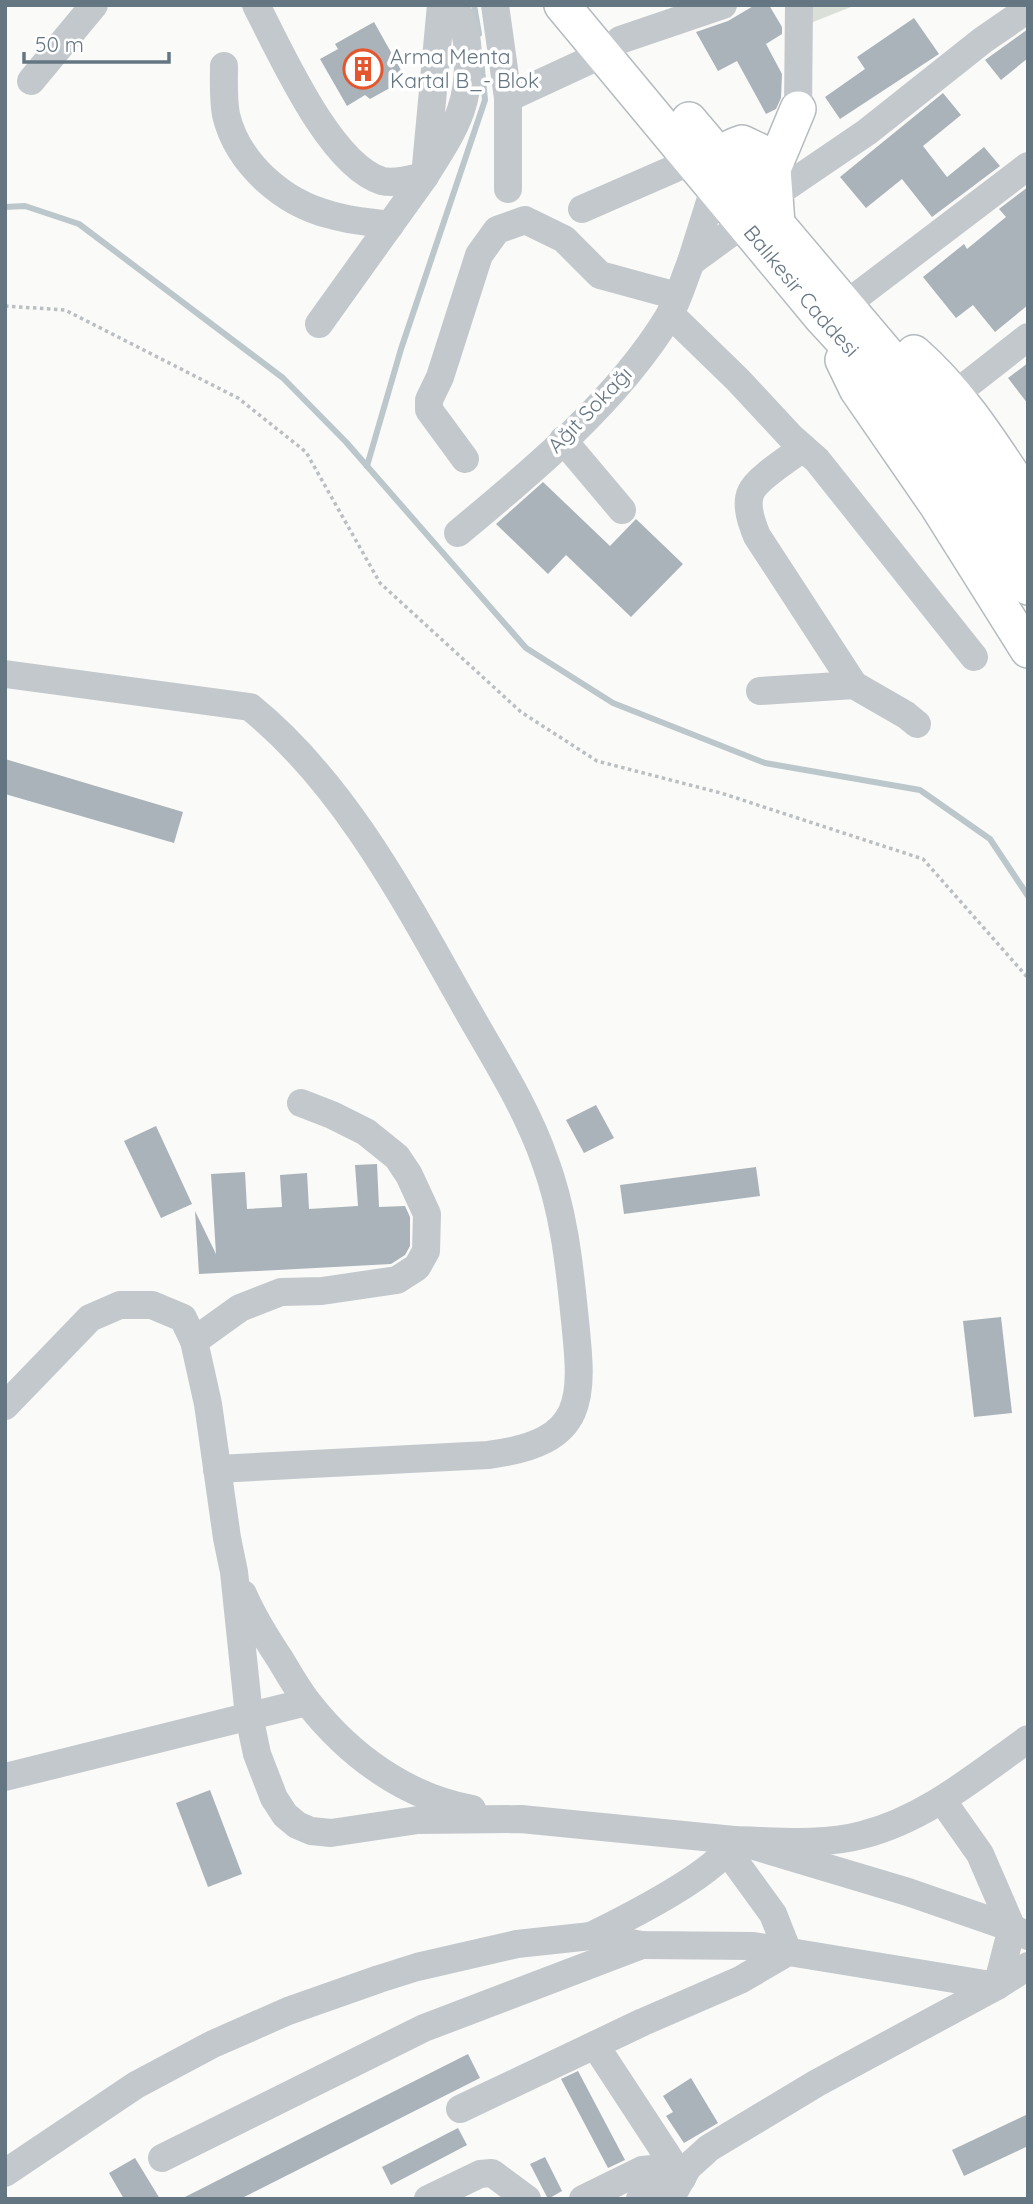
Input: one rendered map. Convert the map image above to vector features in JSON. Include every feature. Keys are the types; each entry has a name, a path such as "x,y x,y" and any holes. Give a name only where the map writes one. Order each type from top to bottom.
{"main road":[{"name":"Balıkesir Caddesi","path":"562,5 612,47 767,203 833,312 903,406 1028,587"},
{"name":"Balıkesir Caddesi","path":"592,5 612,47"},
{"path":"715,189 710,167 718,153 763,134 798,109"},
{"path":"767,203 798,109"},
{"path":"718,153 761,152 767,203"},
{"name":"Balıkesir Caddesi","path":"715,189 767,203"},
{"name":"Balıkesir Caddesi","path":"833,312 869,330 971,459 1028,543"},
{"path":"833,312 857,389 937,505 1028,650"},
{"path":"869,330 881,332 905,345 927,364 977,422 1028,499"},
{"path":"977,422 1028,462"}],"street":[{"path":"31,81 94,5"},
{"path":"256,5 327,135 347,158 383,181 394,182 425,176"},
{"path":"425,176 441,5"},
{"path":"319,324 425,176 453,132 465,103 469,67 464,24 449,5"},
{"path":"495,5 508,98 508,189"},
{"path":"508,98 612,47 723,5"},
{"path":"798,109 799,5"},
{"path":"691,262 767,203 867,132 983,40 1028,9"},
{"path":"224,66 223,98 231,131 242,152 260,174 284,194 316,210 332,216 390,225"},
{"path":"582,209 718,153"},
{"path":"833,312 1028,166"},
{"name":"Ağıt Sokağı","path":"458,533 525,478 623,381 673,305 691,262 715,189"},
{"path":"466,459 429,410 429,400 440,377 480,255 497,230 525,220 564,240 600,275 673,305 738,380 817,460 974,657"},
{"path":"954,395 1028,337"},
{"path":"563,440 622,510"},
{"path":"803,448 762,479 751,492 749,508 757,536 854,685 917,724"},
{"path":"5,674 250,707 280,731 350,816 416,920 528,1120 557,1197 571,1281 580,1370 579,1392 572,1413 559,1430 541,1443 513,1452 488,1455 217,1469"},
{"path":"760,691 854,685"},
{"path":"194,1341 240,1308 281,1292 322,1291 397,1280 417,1267 426,1251 427,1214 410,1175 397,1157 366,1132 300,1103"},
{"path":"5,1406 90,1318 120,1305 152,1305 183,1318 194,1341 208,1404 233,1572 249,1716 257,1754 274,1798 285,1815 310,1831 331,1833 418,1820 521,1819"},
{"path":"233,1572 259,1628 307,1702 350,1749 390,1777 432,1800 521,1819 731,1846 908,1892 1020,1932"},
{"path":"14,1775 307,1702"},
{"path":"591,1936 655,1903 731,1846 861,1836 905,1819 942,1800 1028,1739"},
{"path":"942,1800 980,1854 1020,1932"},
{"path":"731,1846 773,1914 788,1952"},
{"path":"997,1986 1020,1932"},
{"path":"5,2173 94,2112 168,2066 214,2043 288,2011 417,1967 517,1944 591,1936 642,1945 753,1946 997,1986"},
{"path":"162,2158 424,2028 642,1945"},
{"path":"460,2109 740,1980 788,1952"},
{"path":"640,2199 676,2188 688,2167 709,2148 752,2121 1027,1968"},
{"path":"595,2045 676,2188"},
{"path":"583,2199 642,2170 653,2169 676,2188"},
{"path":"428,2199 480,2174 492,2173 527,2199"}],"path":[{"path":"5,306 65,310 238,398 306,452 380,583 521,712 597,761 721,793 923,859 1028,978"}],"shaded area":[{"path":"807,5 856,5 808,24"}],"building":[{"path":"755,5 769,5 782,27 782,34 766,44 782,74 781,98 776,109 766,114 737,61 718,71 696,32 728,21"},
{"path":"914,18 939,54 840,119 825,97 865,69 857,57"},
{"name":"Arma Menta Kartal B_- Blok","path":"374,22 406,79 370,99 365,95 347,106 320,59 338,49 335,44"},
{"path":"1028,29 1028,58 1001,80 985,60"},
{"path":"943,93 961,115 923,146 947,177 984,147 1000,166 932,217 902,179 866,208 840,177"},
{"path":"1028,187 1028,305 995,332 973,305 956,318 923,277 964,244 967,249 1006,217 999,209"},
{"path":"1028,363 1028,404 1008,378"},
{"path":"543,482 610,546 636,519 683,564 631,617 566,555 548,574 496,524"},
{"path":"5,759 183,812 174,843 5,794"},
{"path":"596,1105 614,1138 584,1153 566,1120"},
{"path":"156,1126 192,1204 161,1218 124,1141"},
{"path":"377,1164 379,1207 405,1206 410,1217 410,1246 405,1255 391,1264 199,1274 195,1211 216,1254 211,1174 245,1172 247,1209 282,1207 280,1175 307,1173 309,1209 358,1206 355,1165"},
{"path":"756,1167 760,1196 624,1214 620,1185"},
{"path":"1001,1317 1012,1413 974,1417 963,1321"},
{"path":"210,1790 242,1874 208,1887 176,1803"},
{"path":"468,2054 480,2078 240,2199 181,2199"},
{"path":"578,2071 625,2160 608,2168 561,2079"},
{"path":"691,2078 718,2123 684,2143 666,2116 673,2112 663,2096"},
{"path":"1028,2114 1028,2146 964,2176 952,2150"},
{"path":"458,2128 467,2145 391,2185 382,2167"},
{"path":"545,2157 562,2191 548,2199 530,2164"},
{"path":"135,2158 160,2199 124,2199 109,2173"}],"waterway":[{"path":"474,5 479,34"},
{"path":"367,466 401,349 485,100 481,59"},
{"path":"5,207 25,206 79,224 283,378 346,442 526,648 613,703 765,763 920,790 990,839 1028,896"}],"place":[{"name":"Arma Menta Kartal B_- Blok","path":"363,69"}]}
